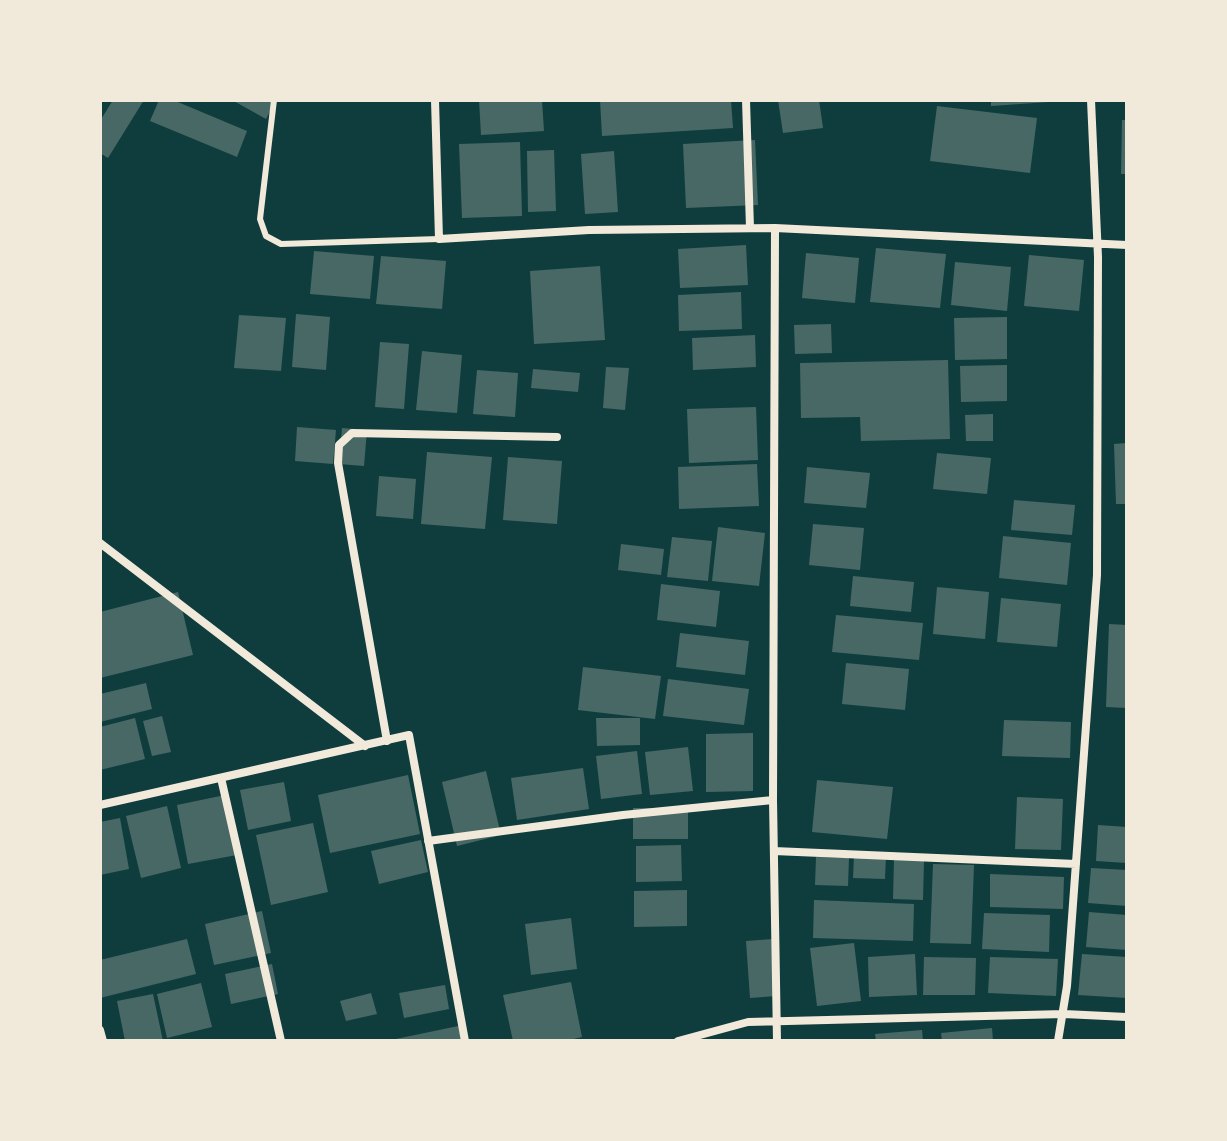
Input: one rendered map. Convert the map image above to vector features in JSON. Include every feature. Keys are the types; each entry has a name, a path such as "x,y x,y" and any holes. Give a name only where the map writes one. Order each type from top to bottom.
{"street":[{"path":"435,100 439,239 589,230 775,228 1127,245"},
{"path":"746,100 750,228"},
{"path":"1058,1041 1064,1014 1097,575 1098,244 1091,100"},
{"path":"775,228 773,800 777,1041"},
{"path":"387,741 338,463 339,445 352,433 557,437"},
{"path":"100,543 365,746"},
{"path":"100,805 409,735 465,1041"},
{"path":"221,778 281,1041"},
{"path":"428,841 623,815 773,800"},
{"path":"774,851 1076,864"},
{"path":"678,1041 748,1022 1064,1014 1127,1017"},
{"path":"100,1030 103,1041"}],"lane":[{"path":"274,100 260,219 266,236 281,244 439,239"}],"building":[{"path":"113,100 144,100 108,158 100,153 100,121"},
{"path":"159,100 173,100 247,131 237,157 150,121"},
{"path":"232,100 276,100 266,119"},
{"path":"479,100 542,100 544,131 481,135"},
{"path":"600,100 731,100 733,128 602,136"},
{"path":"778,100 819,100 823,128 783,133"},
{"path":"991,100 1049,100 1049,102 991,106"},
{"path":"937,106 1037,118 1030,173 930,161"},
{"path":"1122,120 1127,120 1127,174 1121,174"},
{"path":"755,140 758,205 686,208 683,144"},
{"path":"520,142 522,216 462,218 459,144"},
{"path":"554,150 556,211 528,212 527,151"},
{"path":"614,151 618,212 585,214 581,154"},
{"path":"746,245 748,285 680,288 678,249"},
{"path":"876,248 946,254 940,308 870,302"},
{"path":"314,251 374,256 370,299 310,294"},
{"path":"806,253 859,258 855,303 802,298"},
{"path":"1029,255 1084,260 1079,311 1024,306"},
{"path":"381,256 446,261 442,309 376,304"},
{"path":"955,262 1011,267 1007,311 951,305"},
{"path":"600,266 605,340 534,344 530,271"},
{"path":"741,292 742,329 679,331 678,295"},
{"path":"296,314 330,317 326,370 292,367"},
{"path":"239,315 286,318 281,371 234,368"},
{"path":"1007,317 1007,359 955,360 954,318"},
{"path":"831,324 832,353 795,354 794,325"},
{"path":"755,335 756,367 693,370 692,338"},
{"path":"380,342 409,344 404,409 375,407"},
{"path":"422,351 462,355 457,413 416,410"},
{"path":"948,360 950,439 861,441 860,417 801,418 800,363"},
{"path":"1007,365 1007,401 961,402 960,366"},
{"path":"606,367 629,368 625,410 603,408"},
{"path":"533,369 580,373 578,392 531,388"},
{"path":"477,370 518,373 515,417 473,414"},
{"path":"756,407 758,460 689,463 687,409"},
{"path":"993,414 993,441 966,441 965,415"},
{"path":"297,427 336,430 333,464 295,461"},
{"path":"342,428 367,430 364,466 339,464"},
{"path":"1127,443 1127,504 1116,504 1114,444"},
{"path":"427,452 492,457 485,529 421,524"},
{"path":"937,453 991,458 987,494 933,489"},
{"path":"508,457 562,461 557,524 503,520"},
{"path":"757,464 759,506 679,509 678,467"},
{"path":"807,467 870,473 866,508 804,503"},
{"path":"379,476 416,479 413,519 376,516"},
{"path":"1014,500 1075,505 1072,535 1011,530"},
{"path":"813,524 864,528 860,570 809,565"},
{"path":"718,527 765,533 759,586 712,581"},
{"path":"1003,536 1071,543 1067,585 999,578"},
{"path":"672,537 712,541 708,581 667,577"},
{"path":"621,544 664,549 661,575 618,570"},
{"path":"853,576 914,582 911,612 850,606"},
{"path":"661,584 720,591 716,627 657,620"},
{"path":"937,587 989,592 985,639 933,634"},
{"path":"178,592 193,655 100,678 100,612"},
{"path":"1001,598 1061,604 1057,647 997,642"},
{"path":"836,615 923,623 919,660 832,652"},
{"path":"1109,624 1127,625 1127,708 1106,707"},
{"path":"680,633 749,641 745,675 676,667"},
{"path":"846,663 909,669 905,710 842,704"},
{"path":"583,667 661,676 655,719 578,710"},
{"path":"668,679 749,689 744,725 663,716"},
{"path":"146,683 152,709 100,722 100,694"},
{"path":"162,716 171,752 152,756 143,721"},
{"path":"135,718 145,759 100,770 100,727"},
{"path":"596,718 640,718 640,745 597,746"},
{"path":"1004,720 1071,722 1070,758 1002,756"},
{"path":"753,733 753,791 706,792 706,734"},
{"path":"688,747 693,791 650,795 645,752"},
{"path":"637,751 642,794 601,799 596,756"},
{"path":"583,768 589,809 517,820 511,778"},
{"path":"486,771 501,835 457,846 442,782"},
{"path":"408,775 420,834 330,853 318,795"},
{"path":"817,780 893,787 887,839 812,832"},
{"path":"284,782 291,821 248,830 240,790"},
{"path":"225,795 237,855 188,864 177,805"},
{"path":"1017,797 1063,799 1061,850 1015,849"},
{"path":"167,806 181,868 141,878 126,816"},
{"path":"633,808 688,808 688,839 633,839"},
{"path":"120,818 129,869 100,875 100,822"},
{"path":"313,823 328,892 271,905 256,835"},
{"path":"1098,825 1127,827 1127,863 1096,861"},
{"path":"421,840 428,872 379,884 371,851"},
{"path":"681,845 682,881 636,882 636,846"},
{"path":"854,855 886,856 885,879 853,878"},
{"path":"816,857 849,858 848,886 815,885"},
{"path":"894,859 924,860 923,900 893,899"},
{"path":"933,864 974,865 971,944 930,943"},
{"path":"1091,868 1127,870 1127,906 1088,903"},
{"path":"990,874 1064,877 1063,909 990,907"},
{"path":"687,890 687,926 634,927 634,891"},
{"path":"814,900 914,904 913,941 813,938"},
{"path":"262,911 271,953 214,965 205,924"},
{"path":"1089,912 1127,915 1127,950 1086,947"},
{"path":"984,913 1050,915 1049,952 982,949"},
{"path":"571,918 577,969 531,975 525,924"},
{"path":"187,939 196,974 100,998 100,960"},
{"path":"773,939 776,996 750,998 746,941"},
{"path":"854,943 861,1001 817,1006 810,948"},
{"path":"915,954 917,995 869,997 868,957"},
{"path":"1082,954 1127,957 1127,998 1078,995"},
{"path":"924,957 976,958 975,995 923,995"},
{"path":"990,957 1058,959 1056,996 988,993"},
{"path":"272,964 278,994 231,1004 225,974"},
{"path":"571,982 582,1037 565,1041 513,1041 503,995"},
{"path":"201,983 212,1027 167,1038 157,994"},
{"path":"445,985 449,1009 404,1018 399,993"},
{"path":"371,993 377,1014 346,1021 340,1001"},
{"path":"153,994 163,1041 125,1041 117,1001"},
{"path":"463,1025 467,1041 391,1041 391,1040"},
{"path":"992,1028 993,1041 942,1041 941,1033"},
{"path":"922,1030 923,1041 876,1041 875,1034"}]}
